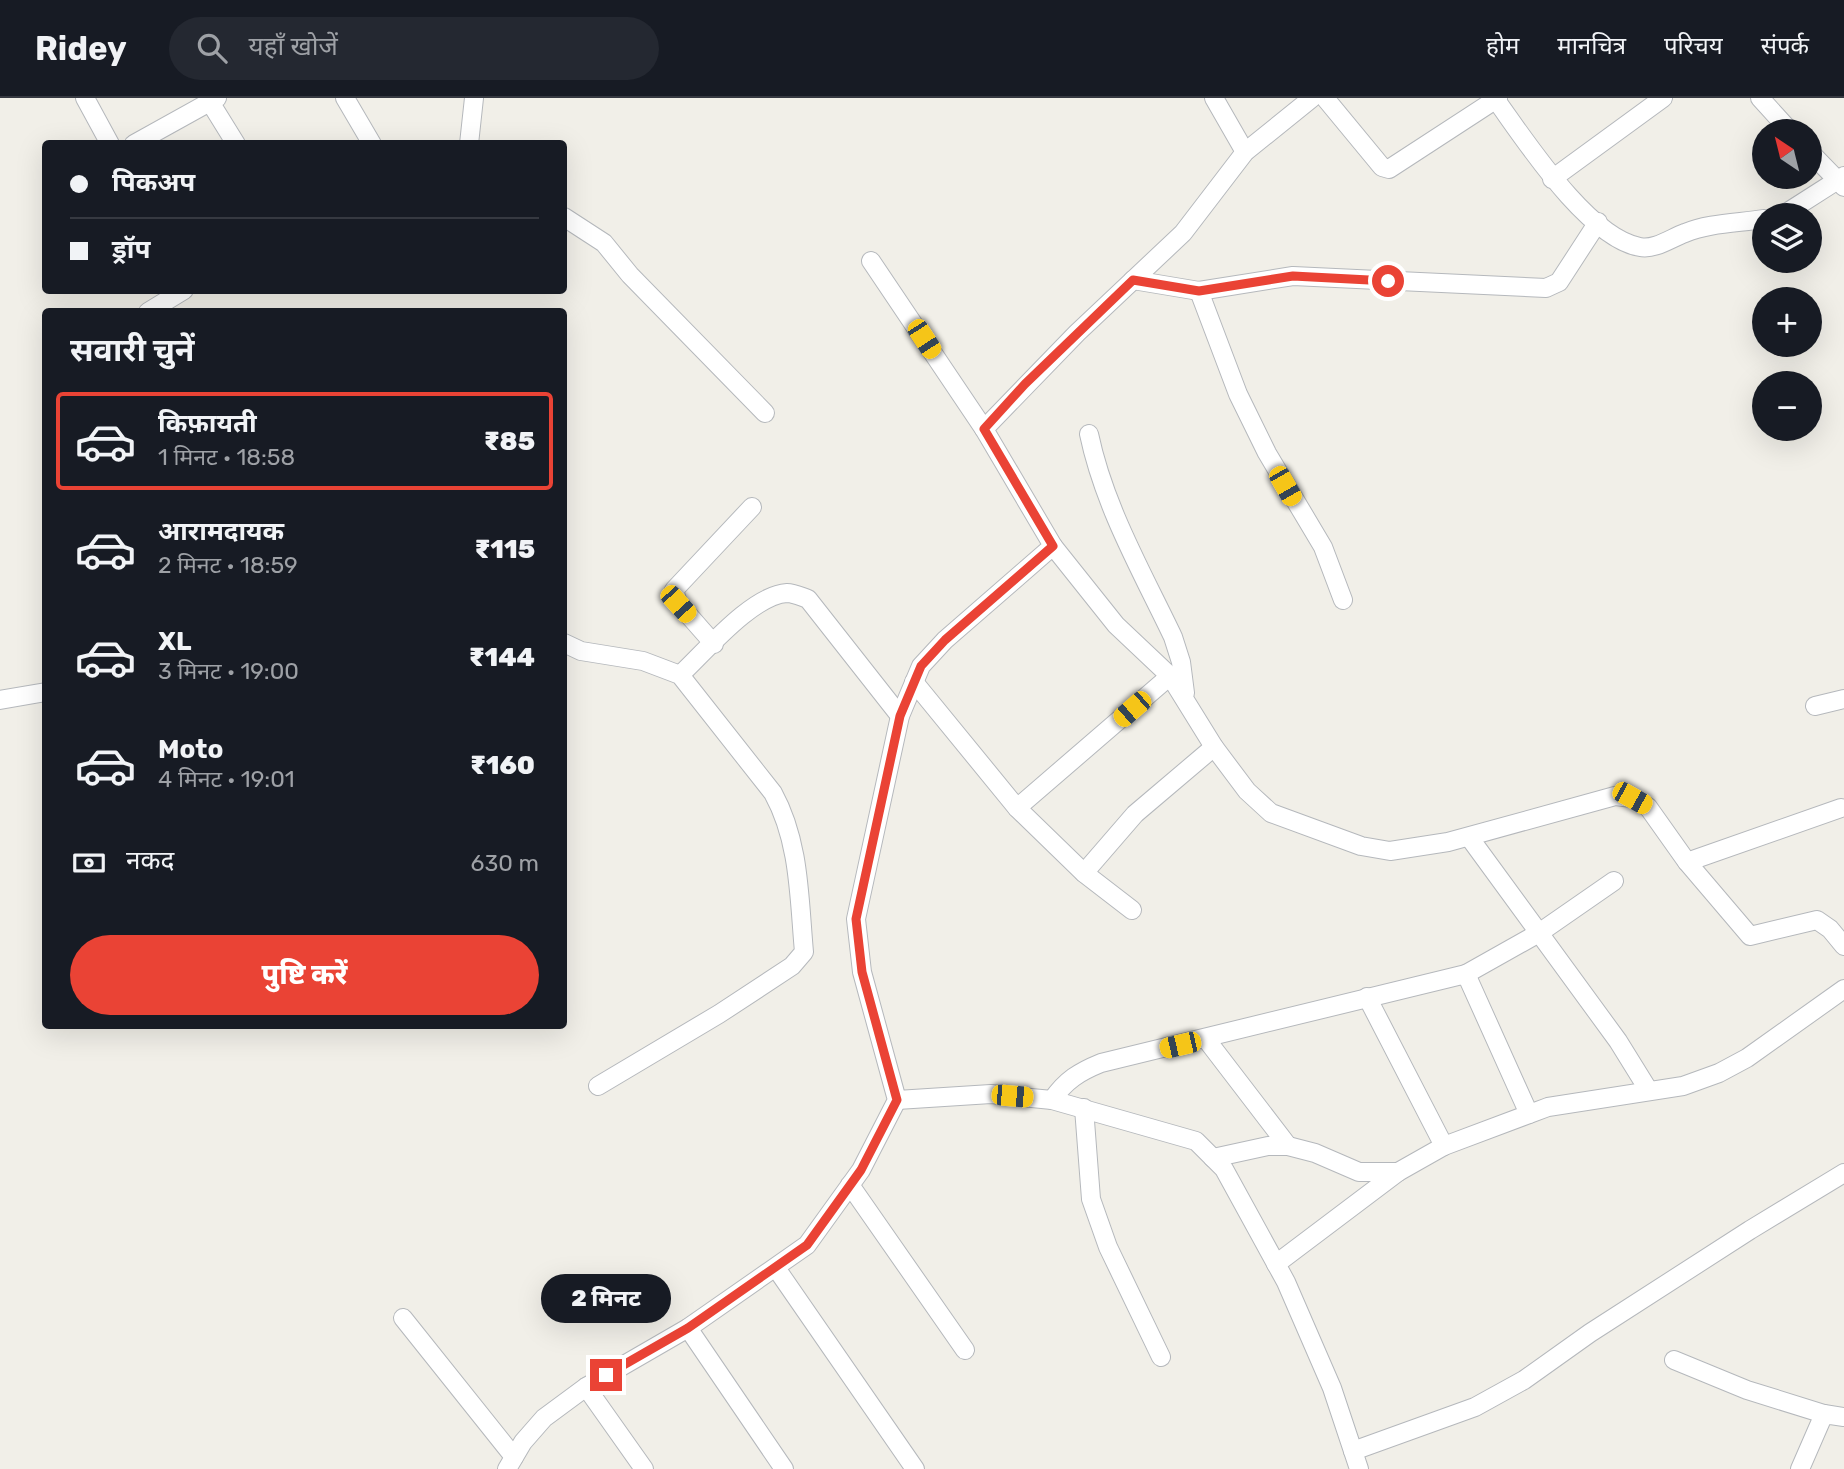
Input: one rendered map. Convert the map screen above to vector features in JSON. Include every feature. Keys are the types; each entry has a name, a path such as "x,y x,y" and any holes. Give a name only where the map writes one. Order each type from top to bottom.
{"street":[{"path":"85,98 108,140"},
{"path":"345,98 370,140"},
{"path":"469,140 474,98"},
{"path":"1213,98 1245,152"},
{"path":"984,429 1025,384 1184,233 1245,152 1312,98"},
{"path":"1325,98 1382,167 1389,169 1497,99 1552,179 1598,222 1640,247 1658,245 1688,231 1752,221"},
{"path":"1552,179 1663,98"},
{"path":"1760,98 1779,119"},
{"path":"141,140 213,100 234,140"},
{"path":"1803,203 1841,181 1822,163"},
{"path":"567,219 604,243 630,275 765,413"},
{"path":"1133,280 1199,291 1293,276 1546,288 1559,282 1598,222"},
{"path":"871,261 984,429 1053,546 1116,625 1170,676 1214,747 1247,790 1271,813 1361,846 1391,851 1469,837 1615,796 1632,798 1648,807 1687,862 1750,936 1817,920 1830,929 1844,946"},
{"path":"1199,291 1238,394 1267,453 1323,547 1343,600"},
{"path":"155,308 177,294"},
{"path":"1089,434 1095,464 1108,496 1174,638 1181,662 1187,704"},
{"path":"714,644 678,604 674,590 752,507"},
{"path":"403,1318 511,1463 544,1418 586,1387 688,1328 807,1245 850,1185 897,1100 862,972 856,919 900,716 921,666 945,640 1053,546"},
{"path":"680,675 752,608 774,596 790,592 808,599 900,716"},
{"path":"567,644 581,651 643,661 680,675 773,793 785,816 794,844 804,952 792,966 719,1014 598,1086"},
{"path":"1017,808 1170,676"},
{"path":"914,682 1017,808 1084,873 1132,910"},
{"path":"0,700 42,693"},
{"path":"1815,706 1844,699"},
{"path":"1084,873 1135,814 1214,747"},
{"path":"1687,862 1841,808"},
{"path":"1469,837 1618,1041 1649,1091"},
{"path":"1052,1100 1064,1083 1078,1072 1101,1063 1466,974 1539,933 1614,881"},
{"path":"1466,974 1529,1114"},
{"path":"1276,1264 1398,1172 1444,1146 1548,1107 1682,1086 1719,1073 1747,1058 1844,989"},
{"path":"1367,997 1444,1146"},
{"path":"1206,1039 1288,1146"},
{"path":"897,1100 991,1094 1052,1100 1196,1141 1224,1169 1276,1264 1332,1388 1359,1469"},
{"path":"1084,1108 1091,1199 1108,1247 1161,1357"},
{"path":"1213,1158 1268,1146 1288,1146 1315,1153 1359,1172 1398,1172"},
{"path":"1353,1451 1475,1407 1524,1380 1643,1298 1844,1173"},
{"path":"850,1185 965,1350"},
{"path":"776,1268 915,1469"},
{"path":"688,1328 784,1469"},
{"path":"1674,1360 1747,1390 1824,1414 1844,1417"},
{"path":"586,1387 644,1469"},
{"path":"1800,1469 1824,1414"}],"route":[{"path":"606,1375 688,1328 807,1245 861,1170 897,1100 862,972 856,919 900,716 921,666 945,640 1053,546 984,429 1077,332 1133,280 1199,291 1293,276 1388,281"}]}
